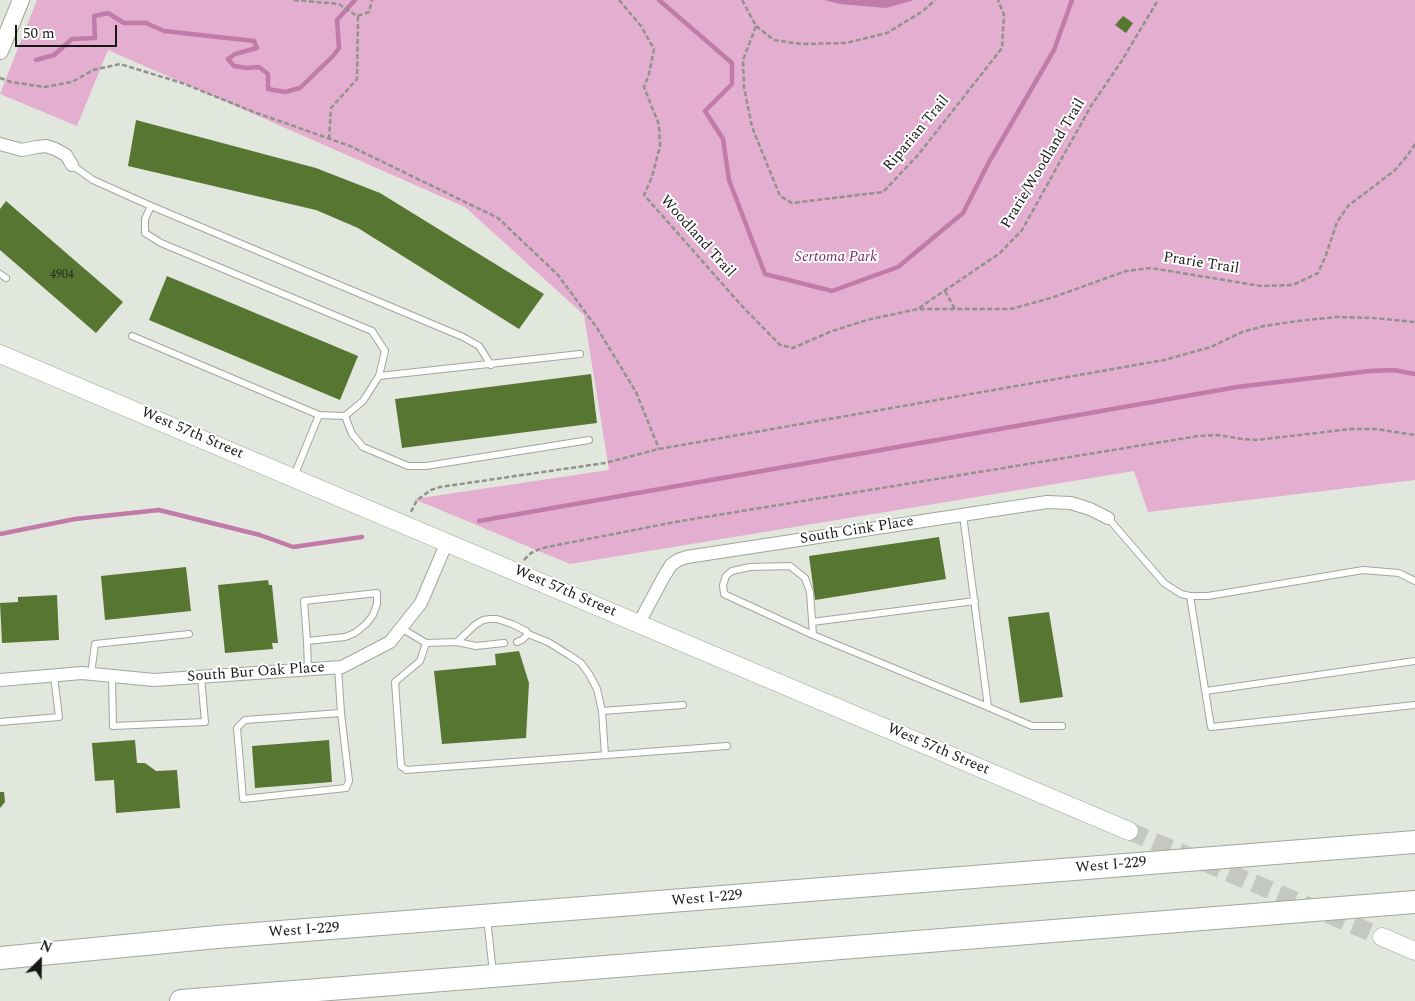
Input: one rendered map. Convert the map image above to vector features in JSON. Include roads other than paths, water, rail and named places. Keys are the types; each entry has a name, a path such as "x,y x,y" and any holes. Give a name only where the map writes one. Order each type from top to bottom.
{"highway":[{"name":"West I-229","path":"0,958 217,938 1415,842"},
{"path":"181,1001 1415,902"},
{"path":"0,944 217,938"}],"main road":[{"name":"West 57th Street","path":"0,354 1129,831"},
{"path":"1382,937 1415,951"}],"street":[{"path":"0,51 16,1"},
{"path":"0,144 22,150 46,146 66,155 72,165"},
{"name":"South Cink Place","path":"639,624 663,578 678,560 1047,502 1071,503 1090,509 1108,518"},
{"name":"South Bur Oak Place","path":"0,680 82,673 154,680 338,667 390,642 421,603 447,542"}],"lane":[{"path":"72,165 93,180 150,206 463,337 479,346 491,365"},
{"path":"132,336 319,415 344,416 364,402 379,376 385,351 372,331 161,243 145,233 145,219 150,206"},
{"path":"379,376 580,354"},
{"path":"294,478 319,415"},
{"path":"344,416 352,434 363,447 408,466 426,466 589,440"},
{"path":"963,514 988,706"},
{"path":"1108,518 1164,583 1181,594 1190,596 1208,596 1363,570 1399,573 1415,581"},
{"path":"813,635 810,592 805,578 790,566 750,567 732,571 726,576 723,585 724,594 813,635 988,706 1032,726 1062,726"},
{"path":"307,641 345,637 355,632 366,624 373,615 378,594 304,601 308,669"},
{"path":"1190,596 1211,728 1415,704"},
{"path":"812,622 975,601"},
{"path":"457,642 483,620 497,619 512,624 528,634 557,647 581,663 597,689 602,711 605,756"},
{"path":"401,628 426,643 457,642 476,646 504,643"},
{"path":"91,674 95,644 189,634"},
{"path":"517,642 528,634"},
{"path":"426,643 420,661 395,682 401,766 403,769 727,746"},
{"path":"1206,691 1415,661"},
{"path":"338,667 349,781 346,788 243,799 237,728 245,720 341,712"},
{"path":"0,722 59,718 54,676"},
{"path":"112,676 113,726 205,722 201,677"},
{"path":"602,711 684,706"},
{"path":"487,917 493,976"}],"waterway":[{"path":"36,60 54,55 72,39 95,38 94,16 108,13 124,23 146,23 164,31 254,41 257,48 235,54 228,59 234,66 246,68 259,67 268,74 268,89 285,92 300,88 333,56 339,48 337,20 355,0"},
{"path":"659,0 732,63 732,84 705,111 723,139 729,180 765,274 832,291 898,267 963,213 989,162 1054,50 1072,0"},
{"path":"479,521 1237,387 1370,371 1394,370 1415,374"},
{"path":"0,534 75,519 159,510 260,535 293,547 362,537"}],"tunnel":[{"path":"1129,831 1382,937"}],"park label":[{"name":"Sertoma Park","path":"836,258"}]}
